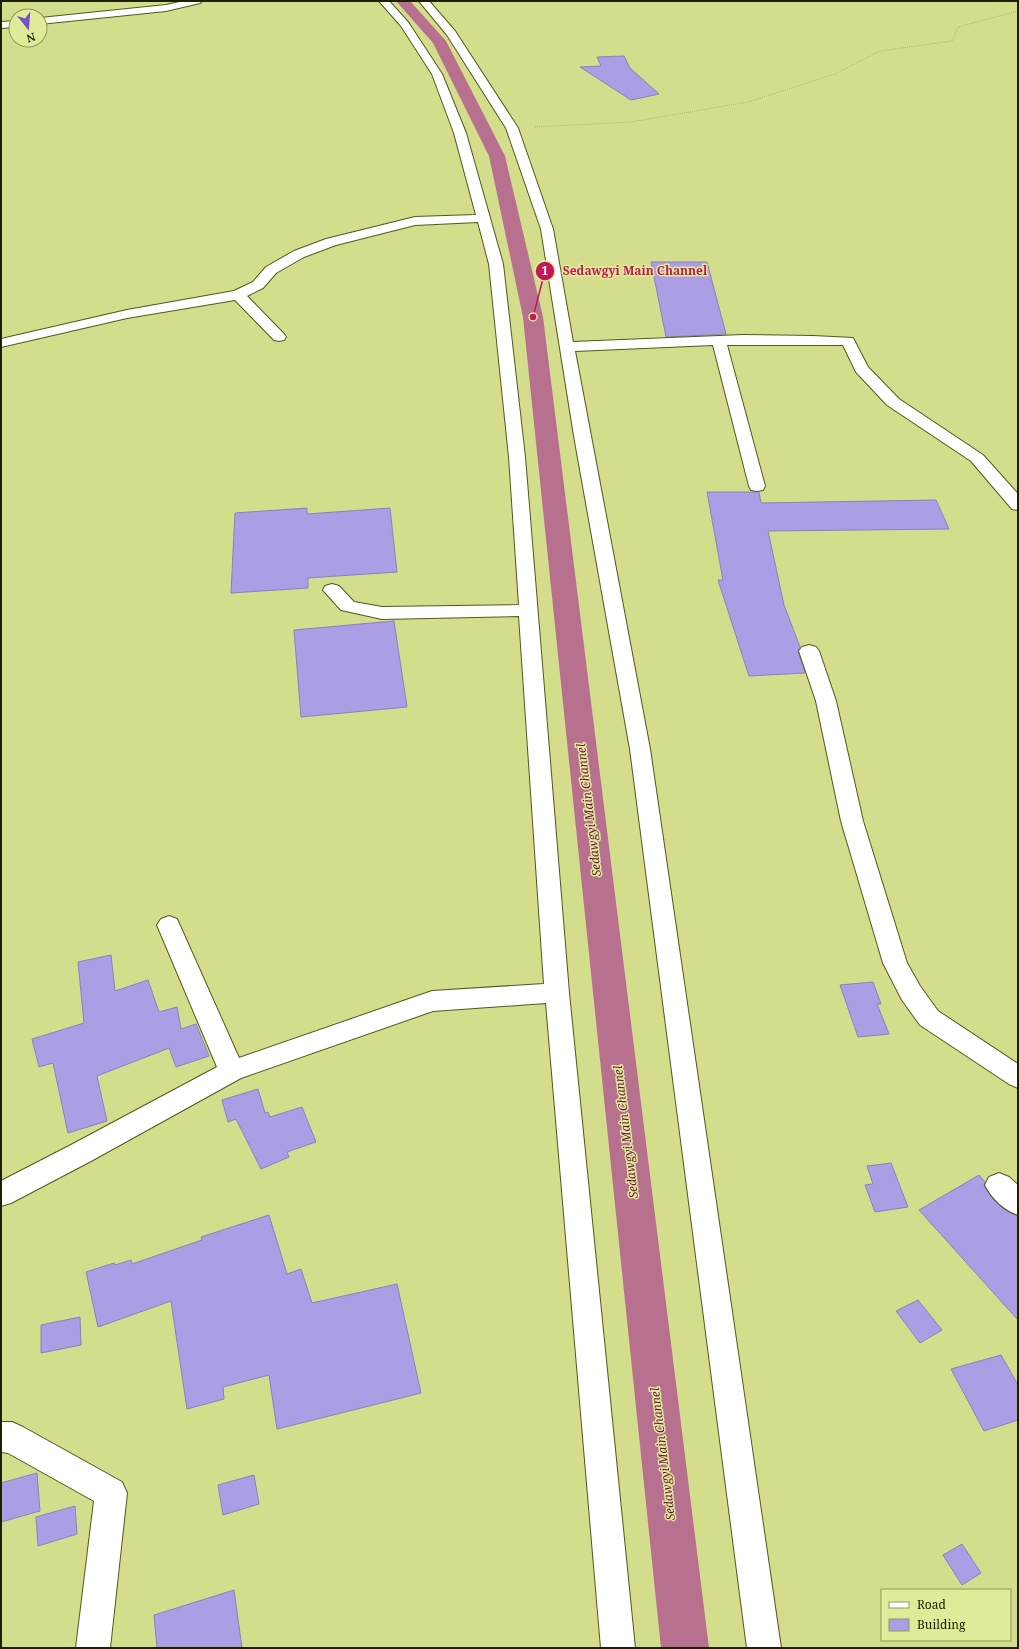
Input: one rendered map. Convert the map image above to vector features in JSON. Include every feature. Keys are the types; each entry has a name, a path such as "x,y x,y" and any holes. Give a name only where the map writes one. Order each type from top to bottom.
{"street":[{"path":"48,20 166,8 197,1"},
{"path":"384,1 405,24 437,74 460,133 496,264 517,457 557,993 618,1648"},
{"path":"424,1 451,32 512,128 548,229 584,444 640,748 764,1648"},
{"path":"1,343 127,314 238,295 258,285 271,270 299,254 331,242 415,221 484,218"},
{"path":"238,295 279,337"},
{"path":"568,347 638,343 809,339 848,341 861,369 893,402 977,458 1018,505"},
{"path":"719,341 757,486"},
{"path":"332,590 348,606 382,613 528,610"},
{"path":"809,651 826,701 852,821 895,963 911,993 930,1018 1018,1077"},
{"path":"169,925 232,1072"},
{"path":"1,1194 232,1072 432,1001 557,993"},
{"path":"999,1185 1018,1203"},
{"path":"1,1437 12,1438 111,1493 93,1648"}],"path":[{"path":"512,128 631,122 748,102 835,74 880,51 952,41 958,27 1018,11"}],"building":[{"path":"624,56 630,68 659,94 631,100 580,67 601,66 597,57"},
{"path":"651,262 707,262 726,334 666,337"},
{"path":"707,492 759,492 761,503 936,500 949,529 768,531 784,605 800,647 798,651 805,673 749,676 718,580 723,580"},
{"path":"307,508 307,514 390,508 397,572 308,578 308,588 231,593 235,513"},
{"path":"394,621 407,707 301,717 294,630"},
{"path":"111,955 115,991 148,980 159,1012 177,1007 181,1029 196,1024 209,1056 176,1067 169,1048 97,1076 107,1121 68,1133 53,1063 39,1067 32,1039 84,1023 78,962"},
{"path":"873,982 881,1004 877,1004 889,1034 858,1037 840,985"},
{"path":"258,1089 265,1113 268,1112 270,1117 302,1107 316,1142 287,1152 289,1157 261,1169 236,1119 228,1122 222,1100"},
{"path":"891,1163 908,1207 875,1212 865,1185 873,1184 867,1166"},
{"path":"979,1175 985,1182 984,1186 994,1200 1007,1211 1018,1216 1018,1320 919,1210"},
{"path":"269,1215 287,1274 301,1269 312,1303 397,1284 421,1393 277,1429 269,1375 223,1387 224,1399 187,1409 171,1301 98,1327 86,1272 114,1263 115,1265 131,1260 132,1264 202,1240 201,1237"},
{"path":"918,1300 942,1330 920,1343 896,1311"},
{"path":"80,1317 81,1345 41,1353 41,1325"},
{"path":"1001,1355 1018,1385 1018,1420 984,1431 951,1369"},
{"path":"37,1473 40,1511 1,1522 1,1483"},
{"path":"254,1475 259,1504 223,1515 218,1485"},
{"path":"75,1506 77,1534 38,1546 36,1517"},
{"path":"962,1544 981,1573 962,1585 943,1555"},
{"path":"234,1590 242,1648 157,1648 154,1615"}],"waterway":[{"name":"Sedawgyi Main Channel","path":"403,1 439,41 497,156 533,317 685,1648"}],"place":[{"name":"Sedawgyi Main Channel","path":"533,317"}]}
